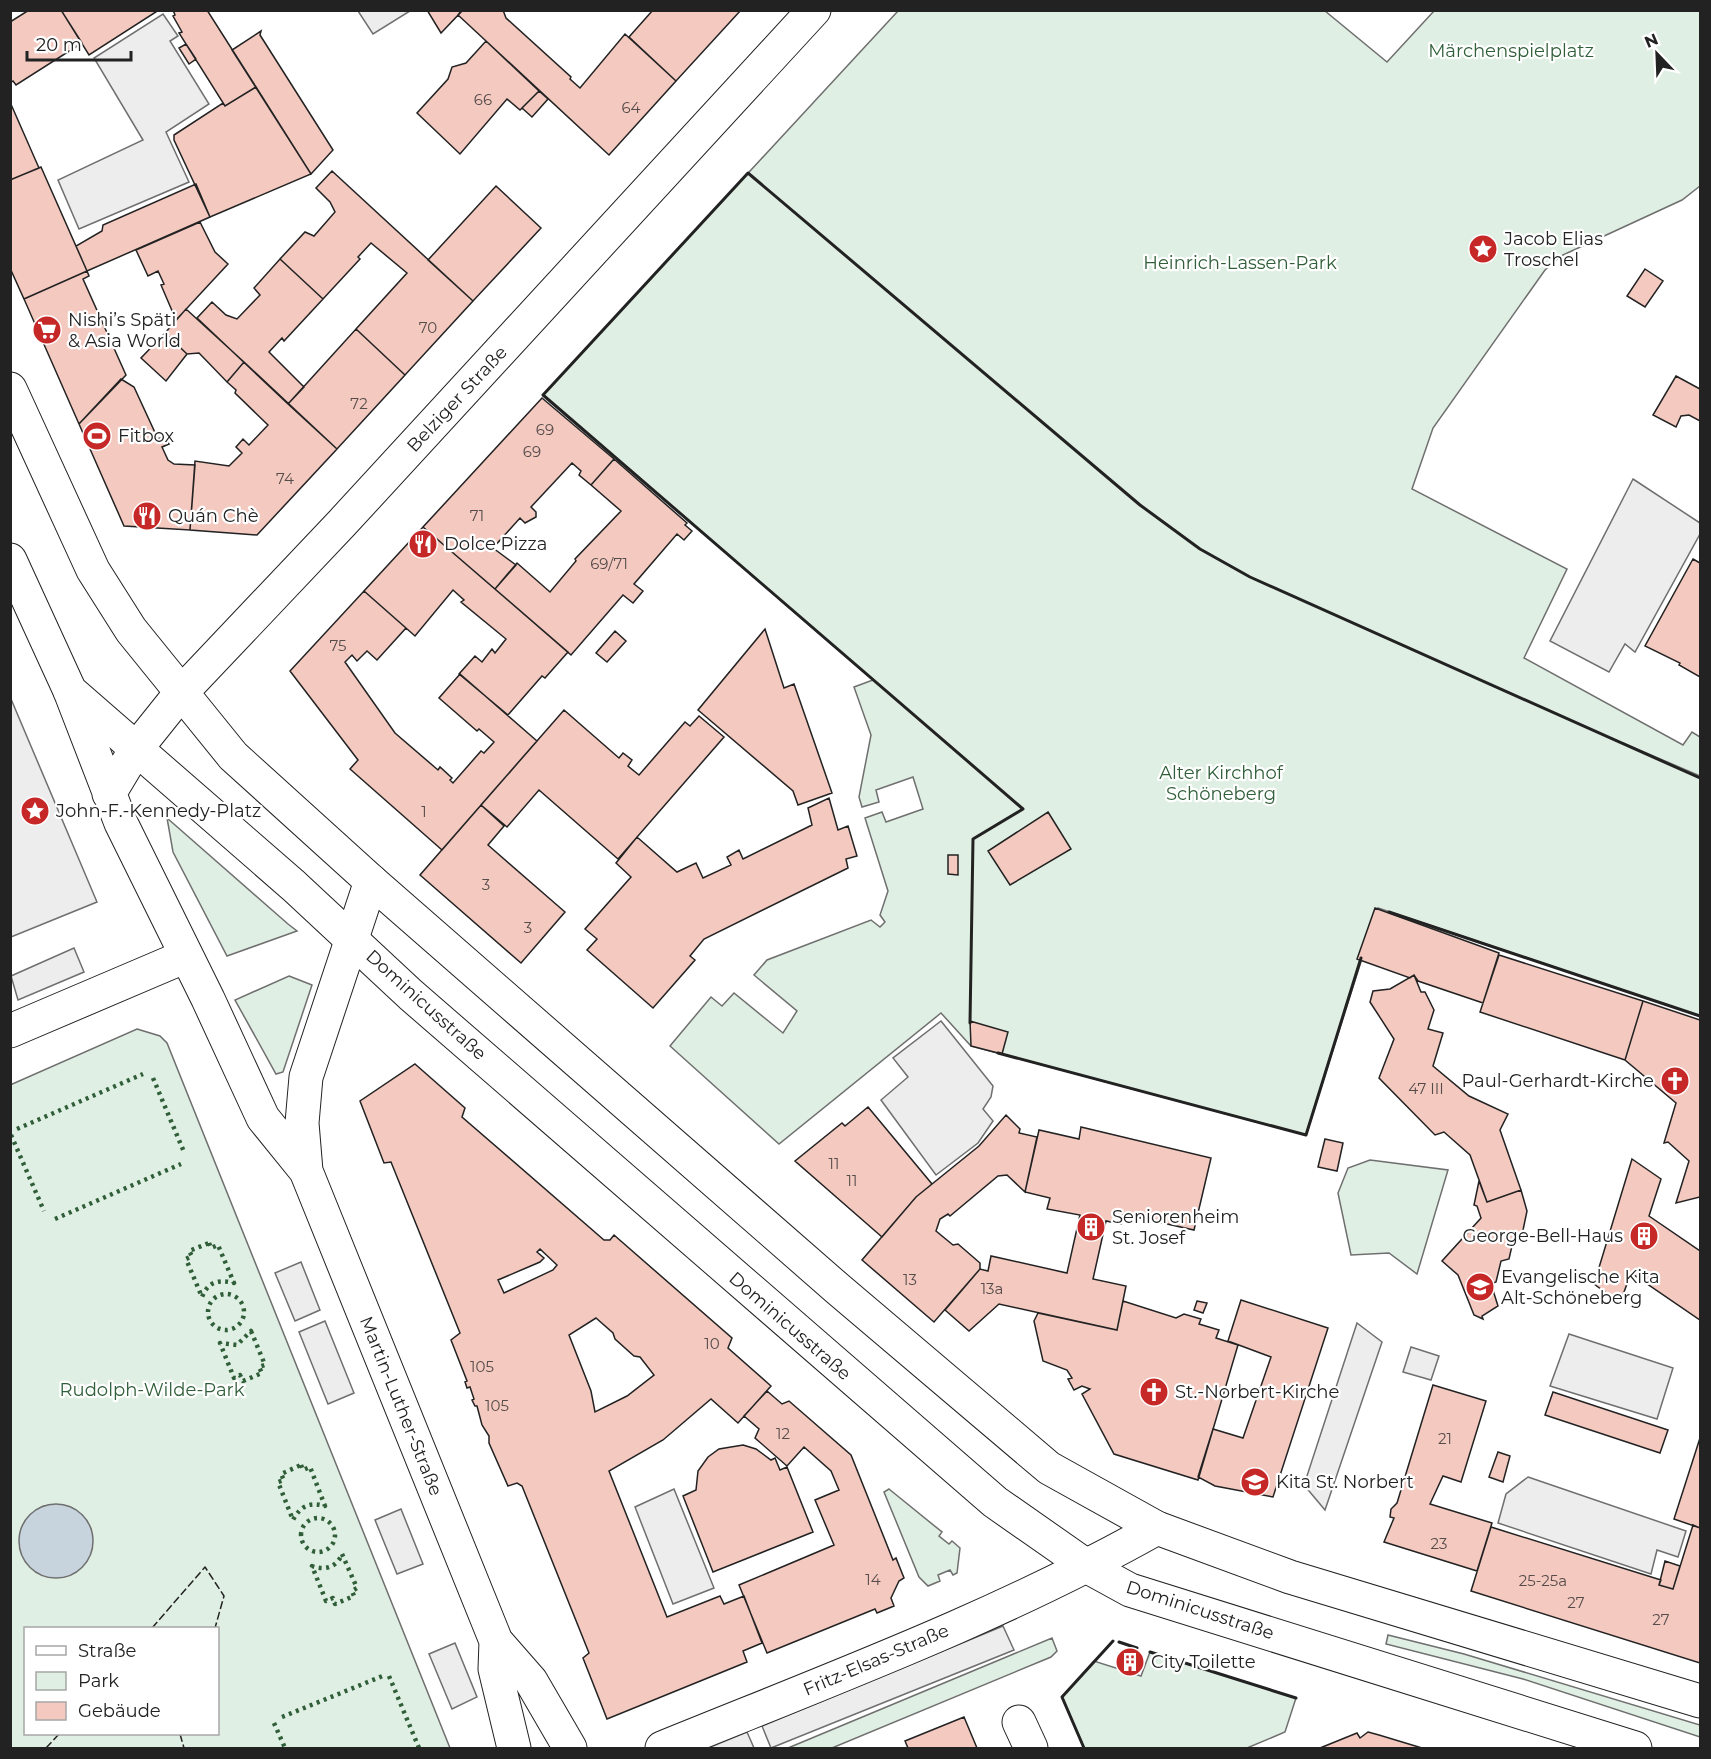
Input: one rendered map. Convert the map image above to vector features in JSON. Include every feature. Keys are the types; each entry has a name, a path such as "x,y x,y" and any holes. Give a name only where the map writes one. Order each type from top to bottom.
{"main road":[{"name":"Belziger Straße","path":"109,794 136,749 180,694 350,515 814,10"},
{"path":"10,389 93,570 130,630 233,756 371,881 838,1289 1049,1468 1157,1528 1355,1598 1701,1701"},
{"path":"10,560 70,691 109,794 186,956 10,1031"},
{"name":"Dominicusstraße","path":"70,691 353,939 411,995 825,1357 1014,1517 1088,1567 1130,1590 1635,1749"},
{"name":"Martin-Luther-Straße","path":"306,1171 302,1123 306,1077 371,881"},
{"name":"Martin-Luther-Straße","path":"186,956 263,1118 306,1171 496,1641 531,1681 570,1749"},
{"name":"Fritz-Elsas-Straße","path":"662,1749 964,1624 1088,1567 1157,1528"},
{"name":"Martin-Luther-Straße","path":"496,1641 495,1669 514,1749"}],"green space":[{"path":"898,11 1325,11 1387,62 1434,11 1700,11 1700,186 1682,200 1561,256 1545,270 1433,428 1412,489 1567,569 1524,658 1683,745 1692,732 1700,737 1700,776 1623,743 1700,778 1700,1016 1378,908 1306,1135 971,1046 941,1013 779,1144 670,1046 711,997 722,1006 734,993 783,1033 797,1011 754,975 767,960 871,920 880,927 885,922 880,915 888,891 865,818 882,812 886,822 923,809 913,777 876,790 879,802 862,807 859,797 871,735 854,687 873,680 543,395"},
{"path":"167,818 297,931 227,956 173,852"},
{"path":"289,976 312,985 283,1072 276,1074 235,1000"},
{"name":"Rudolph-Wilde-Park","path":"137,1029 160,1036 167,1043 450,1748 11,1748 10,1085","holes":["44,1506 77,1511 91,1529 88,1551 79,1567 66,1576 23,1557 21,1534 30,1515"]},
{"path":"1370,1160 1448,1170 1417,1274 1389,1253 1351,1255 1338,1193 1348,1168"},
{"path":"889,1489 942,1532 939,1536 949,1544 952,1541 960,1548 957,1573 953,1575 950,1570 938,1575 940,1581 928,1586 919,1577 884,1492"},
{"path":"1388,1635 1464,1654 1700,1725 1700,1737 1523,1679 1386,1644"},
{"path":"1052,1638 1057,1651 1051,1657 832,1748 788,1748"},
{"path":"1150,1652 1296,1698 1285,1732 1247,1748 1084,1748 1062,1697 1094,1661 1141,1676"}],"shaded area":[{"path":"358,11 410,11 373,34"},
{"path":"163,14 178,36 170,41 209,104 166,132 189,182 79,229 58,180 143,140 94,58"},
{"path":"1633,479 1700,523 1700,534 1635,652 1625,644 1609,672 1550,641"},
{"name":"John-F.-Kennedy-Platz","path":"11,699 97,902 10,937"},
{"path":"74,948 84,972 18,1000 11,976"},
{"path":"941,1021 993,1086 991,1097 983,1109 993,1121 978,1143 936,1175 881,1100 908,1077 893,1058"},
{"path":"301,1262 320,1310 295,1321 275,1273"},
{"path":"325,1321 354,1393 328,1404 299,1332"},
{"path":"1357,1323 1382,1342 1325,1510 1304,1485"},
{"path":"1569,1334 1673,1368 1657,1419 1550,1386"},
{"path":"1411,1347 1439,1356 1431,1380 1403,1372"},
{"path":"1528,1477 1686,1531 1678,1557 1657,1550 1651,1574 1498,1523 1506,1494"},
{"path":"674,1489 714,1588 673,1604 635,1507"},
{"path":"56,1504 70,1507 82,1515 90,1527 93,1541 90,1555 82,1567 70,1575 56,1578 42,1575 30,1567 22,1555 19,1541 22,1527 30,1515 42,1507"},
{"path":"401,1509 423,1564 397,1574 375,1520"},
{"path":"1003,1626 1014,1650 771,1748 762,1726"},
{"path":"455,1643 477,1697 452,1709 429,1654"},
{"path":"747,1732 754,1748 708,1748"}],"building":[{"path":"29,10 61,10 82,43 16,85 13,81 10,83 10,22"},
{"path":"61,10 159,10 89,55"},
{"path":"173,10 207,10 256,87 225,106 179,33 182,32 173,16 175,15"},
{"path":"427,10 460,10 461,12 441,33"},
{"path":"462,10 503,10 506,18 571,77 570,79 580,88 625,34 676,81 609,155 458,15"},
{"path":"653,10 741,10 676,81 629,37"},
{"path":"261,31 260,35 333,150 311,174 232,50"},
{"path":"486,41 539,91 520,110 507,99 460,154 417,113 448,79 452,67 466,63"},
{"path":"186,44 196,59 189,64 179,48"},
{"path":"256,87 311,174 210,217 174,140 174,135 223,103 225,106"},
{"path":"539,91 548,99 532,117 522,108"},
{"path":"10,102 39,168 10,180"},
{"path":"41,167 87,271 24,299 10,268 10,180"},
{"path":"332,171 473,301 405,375 356,329 407,273 371,243 358,257 360,259 323,299 280,259 305,232 314,236 335,212 330,202 316,188"},
{"path":"196,184 210,217 87,271 76,246 102,231 103,225"},
{"path":"496,186 541,228 473,301 428,260"},
{"path":"200,222 215,252 228,264 176,320 161,285 164,284 158,271 148,276 136,250"},
{"path":"280,259 323,299 284,341 282,338 269,352 304,387 288,404 197,318 212,302 226,315 237,319 260,295 254,288"},
{"path":"1645,269 1663,281 1645,307 1627,296"},
{"path":"87,271 89,276 83,279 126,375 79,424 24,299"},
{"path":"186,309 244,362 227,382 199,353 187,354 165,333"},
{"path":"356,329 405,375 337,449 288,404"},
{"path":"165,333 187,354 166,381 141,358"},
{"path":"244,362 337,449 257,535 190,530 195,461 229,466 242,453 236,447 243,439 249,445 268,425 235,393 236,390 227,382"},
{"path":"1676,376 1700,389 1700,421 1689,415 1681,416 1676,427 1653,415"},
{"path":"121,379 134,387 158,439 165,436 169,444 162,447 168,460 174,464 195,465 190,530 124,526 79,424"},
{"path":"542,398 614,459 591,485 579,475 581,471 572,463 531,507 536,512 536,517 525,523 520,518 493,548 516,565 495,589 423,527"},
{"path":"614,459 687,523 685,525 692,531 684,540 677,534 634,584 643,591 633,603 623,595 571,655 495,589 517,563 550,592 576,561 575,559 621,511 591,485"},
{"path":"423,527 568,652 545,678 542,676 508,715 459,674 475,656 482,662 492,649 495,653 506,639 461,602 464,600 453,590 415,636 364,591"},
{"path":"1693,559 1700,563 1700,677 1679,665 1680,663 1645,646"},
{"path":"364,591 406,628 377,660 367,651 357,661 352,655 345,662 395,733 438,770 440,767 452,778 450,780 453,783 481,751 484,753 494,742 479,729 477,731 439,698 460,674 537,741 442,850 350,769 358,760 290,671"},
{"path":"765,629 784,688 794,684 832,793 798,805 793,791 698,710"},
{"path":"615,631 626,641 607,662 596,653"},
{"path":"564,710 619,758 623,753 632,760 628,766 639,775 685,722 690,726 699,716 724,737 618,859 539,790 507,827 481,805"},
{"path":"829,798 838,830 848,826 857,856 846,859 848,868 704,939 690,956 695,960 653,1008 587,950 597,939 585,929 631,877 616,863 637,837 677,872 696,863 703,878 731,865 727,857 739,850 743,859 812,825 808,808"},
{"path":"481,805 504,826 488,845 565,912 521,963 420,875"},
{"path":"1048,812 1071,849 1010,885 988,851"},
{"path":"948,855 958,855 958,875 948,874"},
{"path":"1375,908 1499,953 1483,1003 1418,981 1414,975 1410,978 1357,959"},
{"path":"1499,955 1643,1001 1625,1060 1480,1012"},
{"path":"1414,975 1421,992 1425,992 1434,1010 1428,1029 1443,1033 1433,1066 1469,1096 1508,1114 1500,1130 1521,1190 1487,1202 1470,1155 1444,1132 1435,1135 1379,1078 1394,1039 1370,1002 1373,991 1390,989"},
{"name":"Paul-Gerhardt-Kirche","path":"1643,1001 1700,1020 1700,1197 1676,1203 1689,1161 1668,1142 1664,1143 1676,1103 1625,1060"},
{"path":"970,1021 1008,1032 1002,1054 971,1046"},
{"path":"415,1064 465,1108 462,1117 604,1240 610,1240 614,1235 732,1338 728,1348 771,1386 738,1423 711,1399 663,1440 609,1471 667,1617 720,1596 724,1604 744,1596 762,1643 743,1651 747,1662 607,1719 583,1658 589,1653 522,1486 517,1483 508,1486 489,1443 489,1436 482,1425 477,1406 472,1400 474,1399 470,1387 467,1388 465,1382 467,1381 451,1340 460,1333 391,1162 384,1163 360,1101","holes":["540,1249 557,1265 553,1270 504,1293 498,1280 540,1262 544,1258 537,1252","596,1318 634,1356 640,1357 654,1375 627,1396 595,1412 591,1391 569,1335"]},
{"path":"868,1107 932,1184 916,1197 882,1237 795,1161 842,1123 845,1126"},
{"path":"1006,1115 1020,1129 1019,1133 1037,1137 1025,1192 1007,1175 998,1176 950,1216 948,1214 940,1219 936,1231 953,1245 958,1244 980,1263 980,1269 934,1322 862,1260 916,1197 979,1146"},
{"name":"Seniorenheim St. Josef","path":"1081,1127 1211,1158 1194,1230 1123,1214 1121,1224 1106,1221 1093,1279 1126,1286 1117,1330 999,1304 969,1331 945,1310 980,1269 988,1271 991,1256 1067,1273 1080,1215 1047,1209 1050,1198 1025,1192 1039,1130 1079,1139"},
{"path":"1325,1139 1343,1143 1337,1171 1318,1167"},
{"name":"George-Bell-Haus","path":"1632,1159 1661,1179 1649,1216 1700,1251 1700,1320 1631,1273 1620,1303 1594,1284"},
{"path":"1479,1181 1487,1202 1521,1190 1527,1211 1522,1235 1514,1237 1509,1259 1501,1261 1496,1282 1491,1284 1498,1306 1482,1316 1483,1319 1474,1315 1458,1275 1442,1261 1481,1218 1477,1206 1474,1205"},
{"path":"1241,1300 1328,1328 1273,1497 1215,1486 1198,1477 1213,1429 1243,1438 1271,1357 1228,1341"},
{"name":"St.-Norbert-Kirche","path":"1123,1301 1176,1318 1184,1314 1201,1319 1199,1324 1219,1330 1216,1338 1238,1345 1198,1480 1114,1454 1082,1394 1090,1389 1082,1386 1074,1390 1068,1379 1072,1378 1067,1370 1043,1361 1034,1321 1038,1313 1117,1330"},
{"path":"1197,1301 1207,1303 1203,1313 1194,1310"},
{"path":"1433,1385 1486,1401 1461,1482 1443,1476 1430,1504 1492,1523 1477,1571 1384,1542 1394,1518 1390,1517 1391,1509 1397,1503"},
{"path":"767,1391 782,1404 789,1401 851,1455 893,1560 896,1558 904,1578 899,1581 891,1598 894,1606 877,1613 875,1609 767,1653 739,1585 834,1545 815,1500 839,1490 831,1471 804,1447 787,1466 755,1438 759,1429 744,1416"},
{"path":"1553,1392 1668,1430 1660,1453 1545,1415"},
{"path":"1700,1438 1700,1528 1674,1519"},
{"path":"743,1445 756,1449 771,1460 775,1458 780,1470 787,1467 813,1532 713,1572 683,1496 696,1490 698,1471 708,1457 719,1449"},
{"path":"1498,1452 1510,1456 1503,1482 1489,1477"},
{"path":"1693,1525 1700,1528 1700,1663 1471,1591 1491,1527 1661,1580 1659,1585 1673,1589"},
{"path":"1665,1561 1680,1566 1673,1589 1659,1585"},
{"name":"City Toilette","path":"1121,1653 1143,1660 1139,1671 1117,1664"},
{"path":"964,1717 977,1748 908,1748 905,1741"},
{"path":"1368,1732 1422,1748 1320,1748 1357,1733 1360,1738"}],"hedge":[{"path":"17,1129 143,1074"},
{"path":"153,1078 184,1152"},
{"path":"11,1135 44,1211"},
{"path":"55,1219 181,1164"},
{"path":"209,1243 211,1248 218,1245 234,1283 223,1281 214,1283 207,1288 202,1297 186,1259 192,1256 189,1251 209,1243"},
{"path":"226,1294 238,1300 244,1312 238,1324 226,1330 214,1324 208,1312 214,1300 226,1294"},
{"path":"251,1331 265,1365 259,1367 262,1373 243,1381 240,1375 234,1378 220,1343 237,1345 251,1331"},
{"path":"301,1465 303,1470 310,1467 325,1506 315,1504 306,1506 293,1520 278,1482 284,1480 281,1474 301,1465"},
{"path":"318,1518 330,1523 335,1535 330,1547 318,1552 306,1547 301,1535 306,1523 318,1518"},
{"path":"342,1554 357,1588 352,1591 354,1596 335,1604 333,1598 326,1601 312,1566 330,1567 342,1554"},
{"path":"282,1717 385,1675"},
{"path":"389,1676 419,1748"},
{"path":"274,1723 285,1748"}],"fence":[{"path":"153,1627 205,1567 224,1596 215,1627"},
{"path":"46,1748 58,1735"},
{"path":"180,1735 184,1748"}],"wall":[{"path":"970,1023 973,839 1023,809 543,395 748,173 1140,505 1200,549 1250,577 1700,778"},
{"path":"1389,912 1700,1016"},
{"path":"998,1053 1306,1135 1361,958"},
{"path":"1084,1748 1062,1697 1113,1641"},
{"path":"1119,1642 1137,1648"},
{"path":"1150,1652 1296,1698"}],"place":[{"name":"Jacob Elias Troschel","path":"1483,249"},
{"name":"Nishi’s Späti & Asia World","path":"47,330"},
{"name":"Fitbox","path":"97,436"},
{"name":"Quán Chè","path":"147,516"},
{"name":"Dolce Pizza","path":"423,544"},
{"name":"John-F.-Kennedy-Platz","path":"35,811"},
{"name":"Paul-Gerhardt-Kirche","path":"1675,1081"},
{"name":"Seniorenheim St. Josef","path":"1091,1227"},
{"name":"George-Bell-Haus","path":"1644,1236"},
{"name":"Evangelische Kita Alt-Schöneberg","path":"1480,1287"},
{"name":"St.-Norbert-Kirche","path":"1154,1392"},
{"name":"Kita St. Norbert","path":"1255,1482"},
{"name":"City Toilette","path":"1130,1662"}],"park label":[{"name":"Märchenspielplatz","path":"1511,51"},
{"name":"Heinrich-Lassen-Park","path":"1240,263"},
{"name":"Alter Kirchhof Schöneberg","path":"1221,783"}]}
